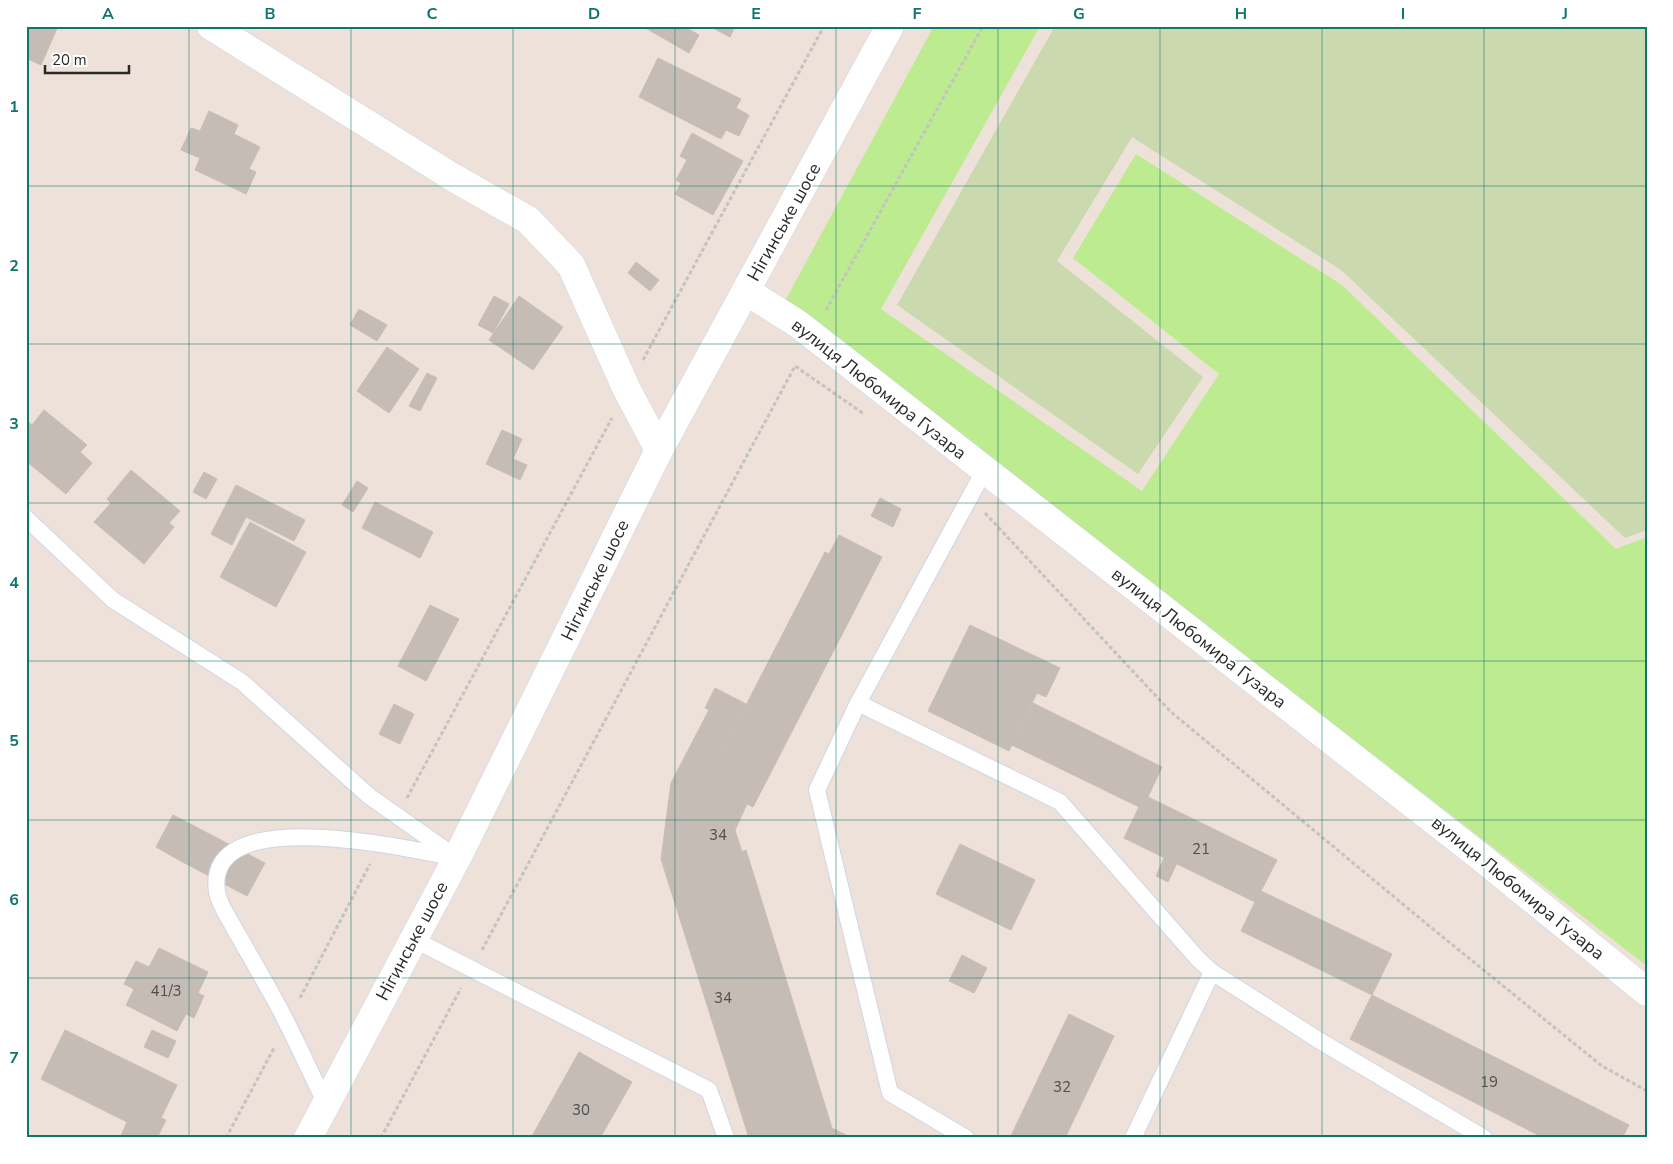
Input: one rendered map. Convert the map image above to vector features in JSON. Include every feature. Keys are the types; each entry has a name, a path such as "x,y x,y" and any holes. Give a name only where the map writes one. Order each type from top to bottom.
{"street":[{"path":"210,26 454,178 528,220 571,265 626,390 659,450"},
{"name":"Нігинське шосе","path":"308,1138 457,858 659,450 890,26"},
{"name":"вулиця Любомира Гузара","path":"746,291 812,335 1478,855 1647,992"}],"lane":[{"path":"966,1138 890,1093 817,790 858,702 984,471"},
{"path":"26,518 113,600 242,682 369,796 457,858"},
{"path":"858,702 1060,802 1198,959 1212,972 1320,1041 1484,1138"},
{"path":"326,1104 287,1023 220,901 217,880 221,866 229,854 240,846 270,839 328,839 381,844 457,858"},
{"path":"414,939 709,1090 726,1138"},
{"path":"1133,1138 1212,972"}],"path":[{"path":"398,816 626,390 824,26"},
{"path":"795,366 983,26"},
{"path":"226,1138 381,844"}],"green space":[{"path":"934,26 1040,26 881,309 1142,491 1219,374 1073,258 1136,154 1342,285 1616,549 1647,537 1647,966 785,301"},
{"path":"1055,26 1647,26 1647,530 1625,538 1341,270 1132,137 1057,261 1203,377 1138,474 897,305"}],"building":[{"path":"26,26 58,26 41,65 26,58"},
{"path":"642,26 683,26 699,35 689,53"},
{"path":"709,26 735,26 730,37"},
{"path":"658,58 741,99 736,108 749,115 739,136 726,130 721,139 639,97"},
{"path":"209,111 238,125 234,134 260,147 249,169 256,172 246,194 195,170 200,158 181,150 191,128 200,131"},
{"path":"692,133 743,161 713,215 675,194 681,183 676,180 687,160 680,156"},
{"path":"636,262 659,280 650,291 628,273"},
{"path":"494,296 509,304 493,333 478,325"},
{"path":"519,296 563,327 533,370 489,340"},
{"path":"359,309 387,325 377,341 350,325"},
{"path":"387,347 419,369 389,413 357,391"},
{"path":"427,373 437,378 420,411 409,406"},
{"path":"44,410 87,445 80,452 92,463 66,494 26,461 26,420 32,425"},
{"path":"502,430 522,439 513,459 527,465 520,480 486,464"},
{"path":"131,470 180,511 169,523 174,527 144,564 94,522 111,503 107,499"},
{"path":"204,472 217,479 206,499 193,492"},
{"path":"357,481 368,488 353,512 342,505"},
{"path":"236,485 305,520 294,541 246,517 232,545 211,534"},
{"path":"880,498 901,509 893,527 871,516"},
{"path":"375,502 433,532 420,558 362,528"},
{"path":"250,522 306,552 276,607 220,577"},
{"path":"839,535 882,557 753,807 747,804 735,830 742,852 746,850 832,1128 852,1138 784,1138 692,843 699,840 702,807 695,804 825,552 829,554"},
{"path":"430,605 459,619 426,681 398,666"},
{"path":"970,625 1060,668 1046,697 1037,693 1009,751 928,711"},
{"path":"715,688 746,704 695,804 702,807 699,840 692,843 784,1138 749,1138 661,859 671,783 709,710 705,708"},
{"path":"1033,703 1162,767 1148,797 1277,860 1261,891 1392,954 1372,995 1241,931 1255,902 1124,838 1139,807 1012,745"},
{"path":"394,704 414,714 400,744 379,734"},
{"path":"173,815 194,826 177,859 156,847"},
{"path":"194,826 265,863 247,896 177,859"},
{"path":"960,844 1035,880 1011,930 936,894"},
{"path":"1164,858 1177,863 1168,882 1156,876"},
{"path":"159,948 208,972 198,993 204,996 194,1018 186,1014 177,1031 126,1005 134,989 124,984 136,961 149,967"},
{"path":"962,955 987,968 974,993 949,981"},
{"path":"1372,995 1629,1125 1622,1138 1544,1138 1350,1039"},
{"path":"1069,1014 1114,1036 1065,1138 1010,1138"},
{"path":"65,1030 177,1085 161,1118 166,1120 157,1138 150,1136 149,1138 120,1138 127,1122 41,1079"},
{"path":"152,1030 176,1041 168,1058 144,1047"},
{"path":"579,1052 632,1082 600,1138 531,1138"}]}
